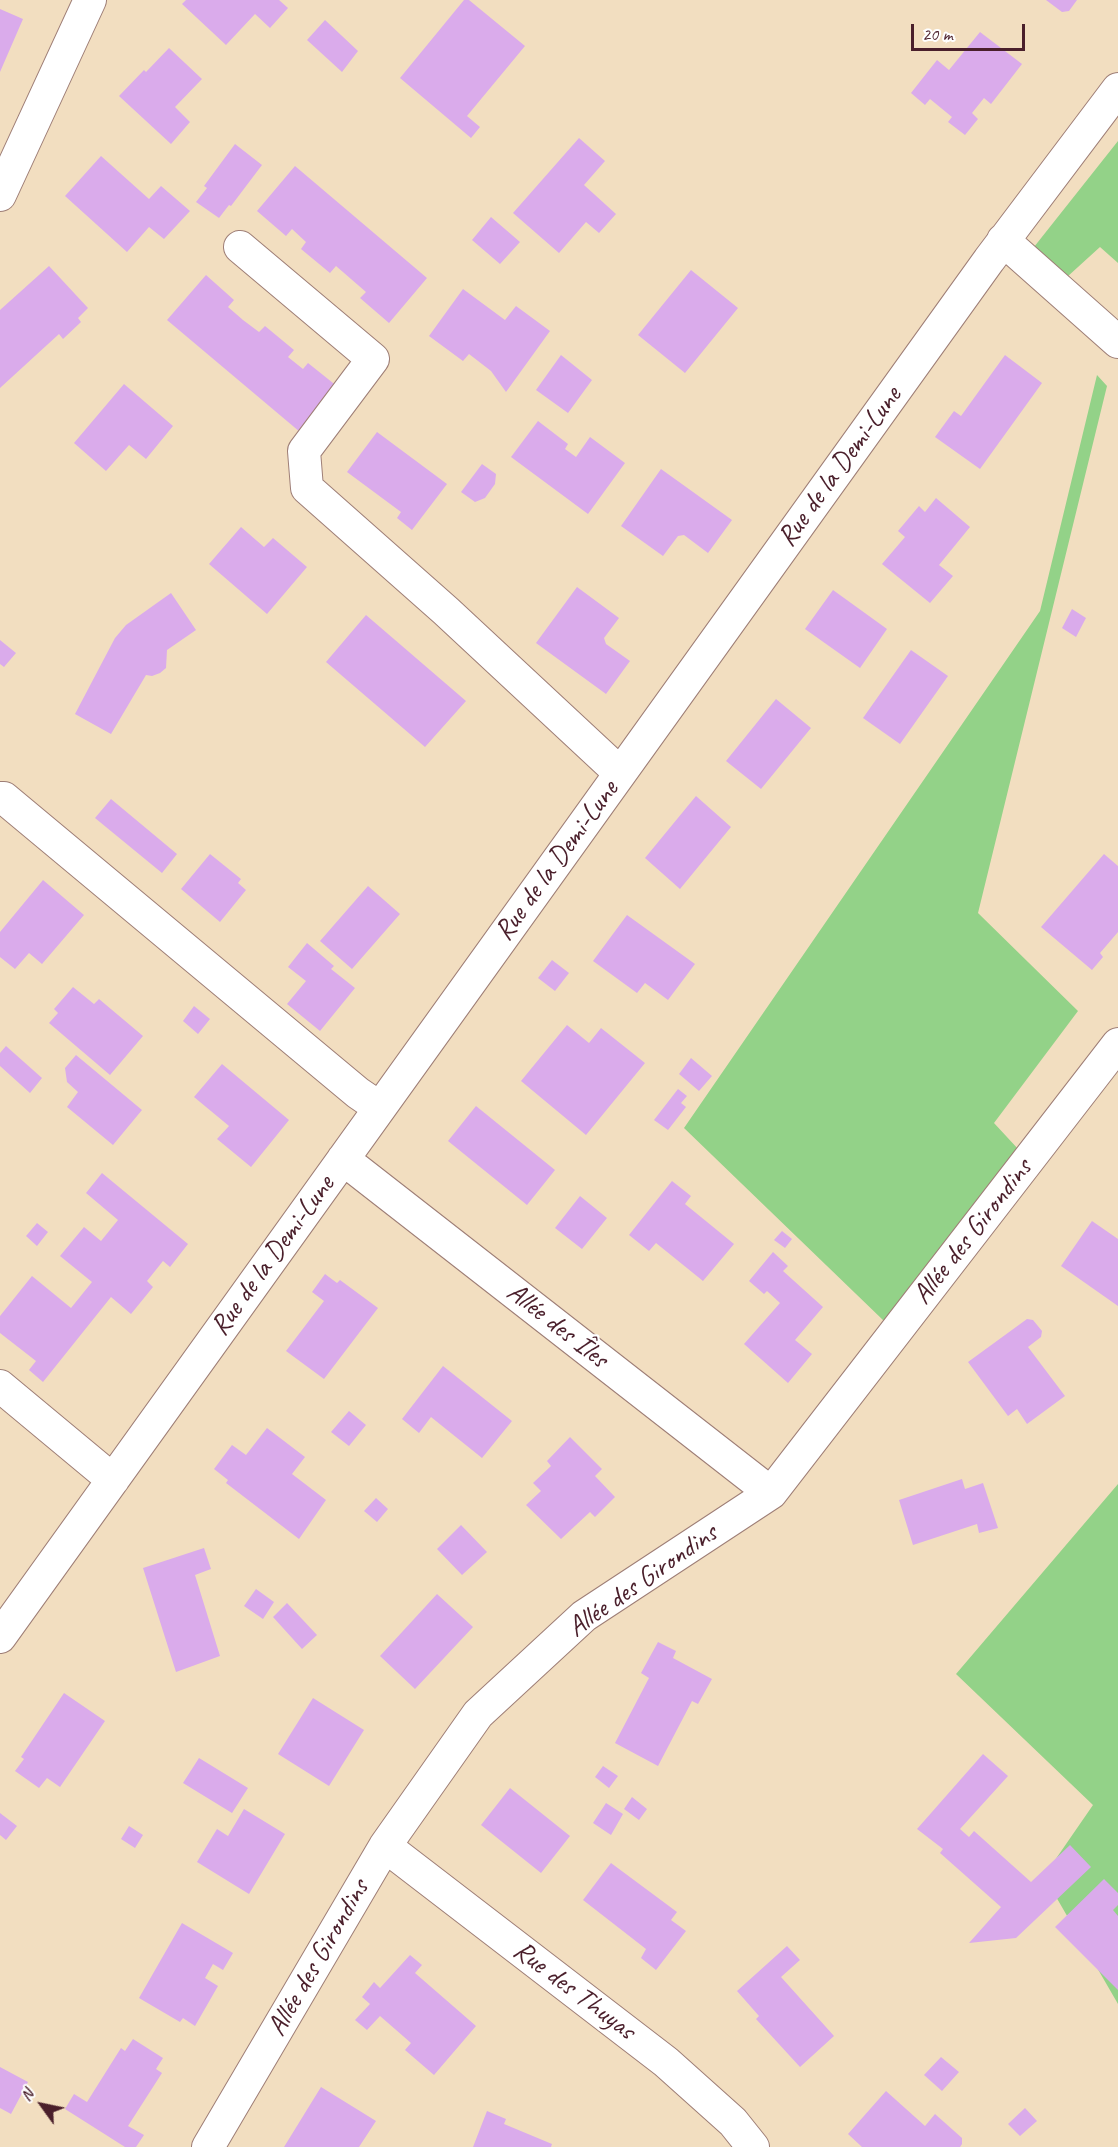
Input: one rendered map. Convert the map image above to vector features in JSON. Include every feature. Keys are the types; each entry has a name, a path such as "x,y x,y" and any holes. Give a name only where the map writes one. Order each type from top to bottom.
{"street":[{"path":"0,195 90,0"},
{"name":"Rue de la Demi-Lune","path":"0,1637 1003,240 1118,89"},
{"path":"1003,240 1118,342"},
{"path":"240,248 374,359 304,451 307,488 446,611 620,773"},
{"path":"0,798 4,798 358,1093 380,1108"},
{"name":"Allée des Girondins","path":"208,2147 384,1846 478,1714 584,1616 771,1493 1118,1044"},
{"name":"Allée des Îles","path":"343,1159 771,1493"},
{"path":"0,1386 113,1480"},
{"name":"Rue des Thuyas","path":"384,1846 666,2062 733,2122 753,2147"}],"green space":[{"path":"1118,141 1118,263 1100,247 1067,277 1034,247"},
{"path":"1097,375 1107,386 978,913 1078,1011 994,1123 1019,1150 884,1321 684,1128 1040,611"},
{"path":"1118,1484 1118,2004 1044,1876 1093,1805 956,1674"}],"building":[{"path":"186,0 279,0 288,8 270,28 255,14 226,45 182,4"},
{"path":"464,0 469,0 525,46 467,116 480,127 471,138 400,78"},
{"path":"1046,0 1077,0 1069,11 1062,12"},
{"path":"0,9 23,19 0,72"},
{"path":"325,20 358,51 342,72 307,40"},
{"path":"980,32 1022,64 991,104 984,98 972,113 978,119 965,135 948,122 952,117 930,99 925,105 911,93 937,60 949,70"},
{"path":"169,48 202,79 175,107 190,122 171,144 119,96"},
{"path":"579,138 605,161 584,185 616,214 599,233 586,222 559,253 513,213"},
{"path":"235,144 262,165 219,218 196,202 207,188 204,186"},
{"path":"101,156 149,199 161,186 190,211 164,239 149,227 127,252 65,196"},
{"path":"295,166 427,278 389,323 360,298 366,292 336,266 330,273 301,249 306,242 292,229 286,236 257,211"},
{"path":"491,217 520,242 500,264 472,240"},
{"path":"49,266 88,308 78,318 81,322 63,339 59,334 0,388 0,310"},
{"path":"691,270 738,308 685,373 638,335"},
{"path":"206,275 234,300 228,307 243,320 259,332 265,326 294,350 288,357 303,369 308,363 338,387 300,432 167,320"},
{"path":"463,289 505,320 516,306 550,331 506,392 491,371 469,354 463,361 429,336"},
{"path":"561,355 592,380 568,413 536,390"},
{"path":"1005,355 1042,383 980,469 935,437 954,411 961,416"},
{"path":"124,384 173,426 146,459 129,445 106,471 74,443"},
{"path":"538,421 568,444 565,449 576,457 590,437 625,463 588,514 511,457"},
{"path":"377,432 447,484 412,530 397,518 401,512 347,472"},
{"path":"482,464 496,474 495,484 485,498 475,502 461,492"},
{"path":"661,469 732,520 708,553 684,535 678,536 663,556 621,526"},
{"path":"936,498 970,527 939,565 953,576 930,603 882,564 905,537 898,531 919,506 925,512"},
{"path":"241,527 264,547 273,538 307,567 267,614 209,564"},
{"path":"577,587 619,618 604,638 606,644 630,661 606,694 536,643"},
{"path":"833,590 887,629 860,668 805,629"},
{"path":"171,593 196,630 167,650 166,668 152,676 146,675 111,734 75,714 115,638 126,625"},
{"path":"1072,609 1086,618 1076,637 1062,628"},
{"path":"366,615 466,701 425,747 326,662"},
{"path":"0,640 16,653 4,667 0,664"},
{"path":"911,650 948,676 900,744 863,718"},
{"path":"776,699 811,728 761,789 726,761"},
{"path":"696,796 731,827 680,889 645,858"},
{"path":"111,799 177,854 162,873 95,818"},
{"path":"210,854 241,879 238,883 246,890 220,922 181,889"},
{"path":"1104,854 1118,866 1118,932 1100,953 1103,957 1092,970 1041,927"},
{"path":"43,880 84,915 42,964 29,953 15,969 0,957 0,932"},
{"path":"368,886 400,914 352,969 320,941"},
{"path":"627,915 695,964 668,1000 645,983 637,993 593,961"},
{"path":"307,943 334,966 331,969 355,988 320,1031 287,1004 306,981 288,967"},
{"path":"552,960 569,973 555,991 538,978"},
{"path":"73,987 94,1004 99,999 143,1036 110,1075 49,1023 58,1013 54,1009"},
{"path":"194,1006 210,1019 198,1034 183,1021"},
{"path":"567,1025 589,1043 601,1028 645,1063 586,1135 521,1081"},
{"path":"6,1046 42,1078 30,1093 0,1066 0,1053"},
{"path":"76,1055 142,1110 113,1145 67,1107 78,1092 67,1082 65,1068"},
{"path":"691,1058 712,1076 699,1091 679,1074"},
{"path":"222,1064 289,1120 251,1167 217,1139 229,1126 194,1097"},
{"path":"678,1089 687,1096 681,1103 686,1107 668,1130 654,1120"},
{"path":"476,1106 555,1170 527,1205 448,1141"},
{"path":"102,1173 188,1244 170,1267 163,1261 147,1281 153,1287 131,1314 111,1297 43,1382 29,1370 36,1361 0,1333 0,1316 32,1276 71,1308 92,1282 60,1256 84,1227 101,1241 118,1220 86,1193"},
{"path":"672,1181 691,1196 685,1204 734,1244 703,1281 656,1243 649,1251 629,1235"},
{"path":"580,1196 607,1218 582,1249 555,1228"},
{"path":"1092,1221 1118,1239 1118,1306 1061,1266"},
{"path":"37,1223 48,1232 37,1246 26,1236"},
{"path":"782,1231 792,1239 785,1248 774,1240"},
{"path":"773,1252 788,1266 783,1271 823,1307 795,1340 812,1354 788,1383 744,1344 780,1303 767,1291 764,1294 749,1281"},
{"path":"325,1274 337,1283 340,1280 378,1308 324,1379 286,1351 324,1301 312,1292"},
{"path":"1027,1319 1033,1320 1042,1331 1041,1337 1028,1347 1065,1396 1027,1424 1017,1409 1008,1416 968,1362"},
{"path":"443,1366 512,1421 482,1458 431,1417 419,1433 402,1419"},
{"path":"349,1411 366,1425 349,1446 331,1432"},
{"path":"267,1428 305,1457 292,1474 326,1500 299,1539 226,1483 228,1480 214,1469 232,1445 246,1455"},
{"path":"570,1437 602,1469 595,1476 615,1497 595,1517 590,1512 561,1539 526,1505 541,1491 533,1483 551,1466 547,1461"},
{"path":"962,1479 965,1489 983,1483 998,1528 979,1533 977,1524 913,1545 899,1500"},
{"path":"376,1498 388,1509 377,1522 364,1511"},
{"path":"461,1525 487,1552 462,1575 437,1549"},
{"path":"204,1548 211,1569 195,1575 220,1656 176,1672 143,1568"},
{"path":"256,1589 274,1602 263,1619 244,1606"},
{"path":"437,1594 473,1627 415,1689 380,1656"},
{"path":"287,1603 317,1635 302,1649 273,1617"},
{"path":"658,1642 676,1651 673,1658 712,1679 698,1704 692,1701 658,1766 615,1743 649,1678 641,1673"},
{"path":"64,1693 105,1721 60,1787 47,1778 39,1788 15,1771 24,1759 21,1757"},
{"path":"313,1698 364,1730 329,1786 278,1754"},
{"path":"983,1754 1008,1776 960,1829 969,1837 974,1831 1031,1882 1070,1845 1091,1867 1016,1938 969,1943 1001,1907 940,1853 943,1849 917,1829"},
{"path":"199,1758 248,1788 232,1813 183,1783"},
{"path":"603,1766 618,1776 609,1788 595,1777"},
{"path":"510,1788 570,1836 541,1873 481,1825"},
{"path":"632,1797 647,1809 639,1820 624,1809"},
{"path":"606,1803 623,1814 611,1835 593,1823"},
{"path":"244,1809 285,1834 249,1894 197,1862 217,1829 228,1836"},
{"path":"0,1813 17,1826 6,1840 0,1835"},
{"path":"129,1826 143,1835 135,1848 121,1839"},
{"path":"611,1863 677,1912 671,1920 686,1931 656,1970 641,1958 646,1949 583,1900"},
{"path":"1104,1879 1118,1893 1118,1905 1113,1910 1118,1916 1118,1990 1055,1927"},
{"path":"182,1923 233,1953 223,1970 213,1964 205,1978 218,1986 195,2026 183,2018 180,2022 139,1998"},
{"path":"787,1946 800,1960 781,1977 834,2036 800,2067 756,2019 759,2016 737,1991"},
{"path":"410,1955 422,1965 415,1973 476,2026 434,2075 405,2050 411,2043 380,2016 367,2030 355,2020 370,2004 362,1997 374,1982 380,1988"},
{"path":"133,2039 163,2058 156,2069 162,2073 128,2126 144,2135 136,2147 125,2147 65,2109 74,2094 87,2102 121,2048 125,2051"},
{"path":"941,2057 959,2072 942,2091 924,2075"},
{"path":"0,2067 28,2082 11,2114 0,2108"},
{"path":"321,2087 376,2121 359,2147 284,2147"},
{"path":"886,2091 925,2126 935,2114 962,2138 960,2147 862,2147 848,2134"},
{"path":"1025,2108 1037,2121 1020,2136 1008,2124"},
{"path":"487,2111 506,2119 504,2124 552,2144 551,2147 473,2147"}]}
